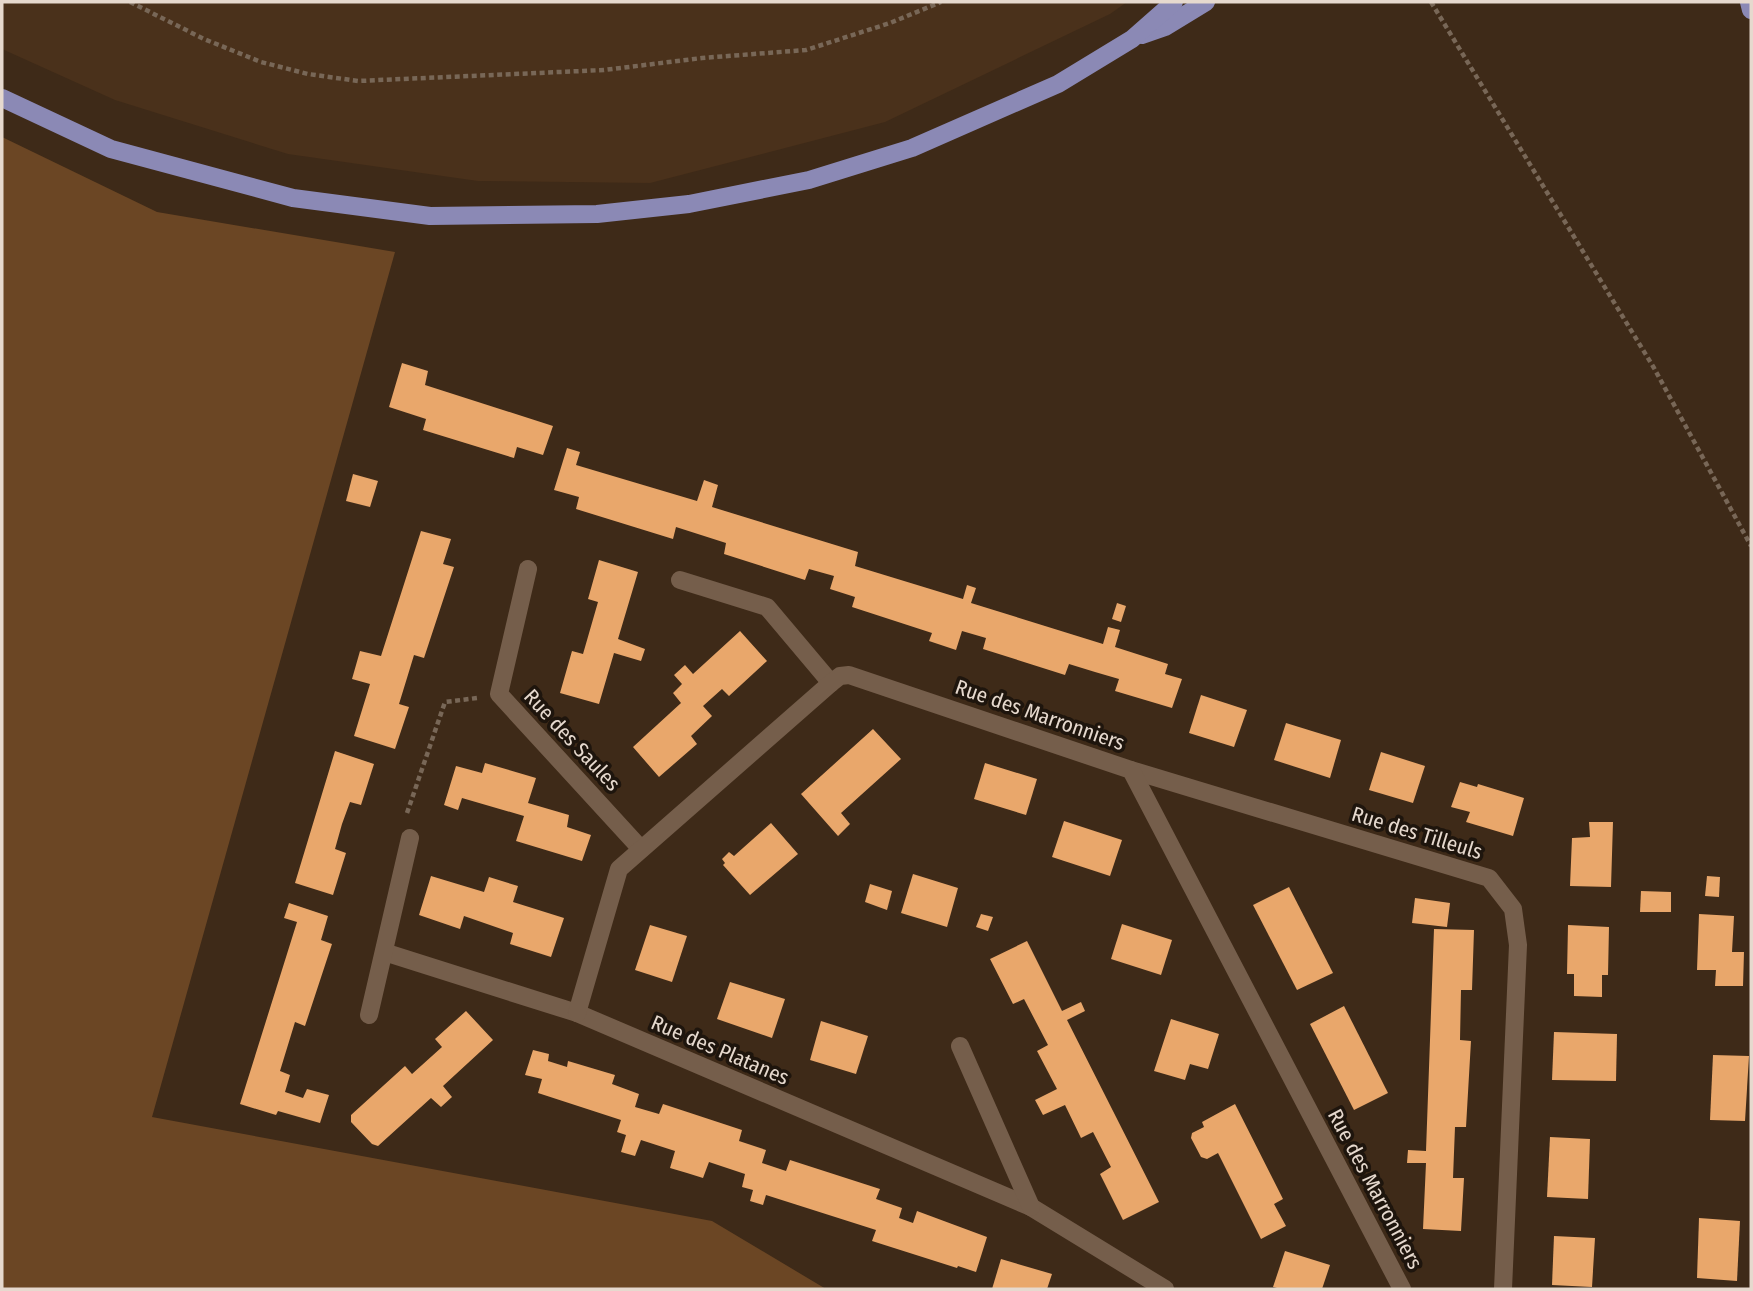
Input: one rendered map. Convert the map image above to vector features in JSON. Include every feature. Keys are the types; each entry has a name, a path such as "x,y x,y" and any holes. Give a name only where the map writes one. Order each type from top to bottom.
{"main road":[{"path":"2,98 111,149 293,198 430,216 597,214 689,204 809,180 912,148 1058,85 1132,39 1174,2"},
{"path":"1132,39 1165,27 1206,2"},
{"path":"1749,2 1751,10"}],"street":[{"name":"Rue des Saules","path":"528,569 499,694 641,849"},
{"path":"577,1013 620,869 831,683 767,607 680,580"},
{"name":"Rue des Marronniers","path":"831,683 840,676 849,675 1131,770 1402,1289"},
{"name":"Rue des Tilleuls","path":"1131,770 1489,878 1513,909 1518,945 1503,1289"},
{"path":"369,1015 410,838"},
{"name":"Rue des Platanes","path":"384,953 577,1013 1031,1207 1165,1289"},
{"path":"960,1046 1031,1207"}],"path":[{"path":"130,2 204,39 261,62 308,74 358,80 604,70 702,58 806,50 890,23 941,2"},
{"path":"1431,2 1654,368 1751,546"},
{"path":"410,838 407,813 445,702 499,694"}],"shaded area":[{"path":"2,2 1127,2 1110,14 885,122 650,183 478,181 288,154 115,100 2,49"},
{"path":"2,137 157,212 395,252 152,1117 712,1221 826,1289 2,1289"}],"building":[{"path":"402,363 428,371 425,385 553,426 543,455 517,447 514,458 423,430 426,419 389,407"},
{"path":"567,448 580,452 576,465 697,501 704,480 718,485 712,507 858,552 855,566 963,599 967,585 976,588 971,603 1103,644 1108,627 1120,630 1115,647 1168,664 1165,674 1182,679 1172,708 1115,691 1119,679 1069,664 1065,675 983,649 986,638 962,631 956,650 929,641 932,633 852,607 855,597 830,589 834,576 809,569 805,580 724,554 726,543 676,527 673,539 576,509 579,497 554,490"},
{"path":"353,474 378,481 370,507 346,501"},
{"path":"421,531 451,539 443,564 454,567 424,658 414,655 399,704 409,707 395,749 354,736 370,684 352,679 360,651 381,656"},
{"path":"599,560 638,572 618,639 645,649 641,661 614,653 599,704 560,693 572,651 583,654 598,602 588,599"},
{"path":"1117,603 1126,606 1121,622 1112,619"},
{"path":"740,631 767,661 729,696 722,689 703,706 712,716 691,736 697,744 659,777 633,747 681,703 673,693 682,684 674,675 685,665 693,674"},
{"path":"1201,695 1247,710 1234,747 1189,733"},
{"path":"1286,723 1341,740 1330,778 1274,760"},
{"path":"873,729 901,759 841,813 850,824 838,836 801,794"},
{"path":"335,751 374,764 361,805 350,802 342,824 335,849 346,853 333,895 295,883"},
{"path":"1381,752 1425,766 1413,803 1369,790"},
{"path":"485,763 536,778 528,803 569,815 567,827 591,835 582,861 516,841 524,816 462,798 458,810 444,805 456,766 482,773"},
{"path":"985,763 1037,779 1026,815 974,799"},
{"path":"1460,782 1477,787 1478,784 1524,798 1513,836 1466,822 1470,812 1451,807"},
{"path":"1064,821 1122,840 1110,876 1052,857"},
{"path":"1589,822 1613,822 1611,887 1570,886 1572,838 1590,837"},
{"path":"771,823 798,854 750,895 723,865 725,863 722,859 729,852 734,856"},
{"path":"913,874 958,888 947,927 901,913"},
{"path":"431,876 484,892 489,877 518,886 513,902 564,918 551,957 510,944 513,933 464,916 460,929 419,915"},
{"path":"1707,876 1720,877 1719,897 1705,896"},
{"path":"870,884 892,891 887,910 865,902"},
{"path":"1289,887 1333,973 1297,990 1253,905"},
{"path":"1641,891 1671,892 1671,912 1640,912"},
{"path":"1415,898 1450,903 1447,927 1412,923"},
{"path":"289,903 328,916 321,940 332,944 305,1026 295,1022 280,1071 290,1075 285,1092 303,1098 307,1089 329,1095 320,1123 278,1111 276,1115 240,1104 297,922 284,918"},
{"path":"981,914 993,917 988,931 976,927"},
{"path":"1699,914 1734,916 1732,952 1744,952 1743,986 1715,986 1716,970 1697,970"},
{"path":"1122,924 1172,940 1161,975 1111,959"},
{"path":"650,925 687,936 672,982 635,970"},
{"path":"1568,925 1609,927 1608,975 1602,975 1602,997 1574,996 1574,974 1567,974"},
{"path":"1434,929 1474,930 1472,990 1461,990 1460,1040 1471,1041 1466,1127 1455,1127 1453,1178 1464,1178 1461,1231 1423,1229 1426,1163 1407,1163 1408,1150 1426,1151"},
{"path":"1027,941 1062,1011 1081,1002 1085,1011 1067,1020 1159,1202 1123,1220 1100,1174 1111,1167 1093,1132 1081,1138 1065,1105 1043,1115 1035,1100 1057,1089 1037,1051 1048,1045 1024,999 1013,1004 990,959"},
{"path":"730,982 785,999 772,1038 717,1019"},
{"path":"1344,1006 1388,1093 1354,1110 1310,1024"},
{"path":"466,1011 493,1040 443,1086 452,1097 441,1107 431,1098 378,1146 372,1144 351,1122 351,1115 405,1066 412,1074 442,1047 435,1039"},
{"path":"1171,1019 1219,1034 1208,1069 1190,1064 1185,1080 1154,1071"},
{"path":"821,1021 868,1036 856,1074 810,1060"},
{"path":"1554,1032 1617,1034 1616,1081 1552,1080"},
{"path":"533,1050 549,1054 548,1061 567,1067 568,1061 615,1075 612,1084 639,1094 635,1107 659,1114 663,1104 742,1130 739,1141 766,1150 762,1163 786,1171 790,1160 880,1189 876,1199 902,1208 899,1218 913,1223 917,1211 987,1237 976,1272 872,1241 876,1230 766,1195 763,1205 750,1201 753,1190 742,1187 745,1174 709,1162 703,1178 670,1168 675,1151 641,1140 635,1156 621,1152 626,1135 617,1132 621,1120 538,1093 542,1079 525,1075"},
{"path":"1713,1055 1749,1056 1745,1121 1710,1120"},
{"path":"1235,1104 1283,1199 1274,1204 1286,1226 1261,1239 1218,1153 1207,1159 1201,1157 1191,1138 1192,1133 1204,1127 1202,1122"},
{"path":"1550,1137 1590,1139 1588,1199 1547,1197"},
{"path":"1699,1218 1740,1221 1737,1281 1697,1278"},
{"path":"1554,1236 1595,1238 1592,1287 1552,1285"},
{"path":"1285,1251 1330,1265 1322,1289 1273,1287"},
{"path":"1001,1259 1052,1274 1047,1289 992,1289"}]}
